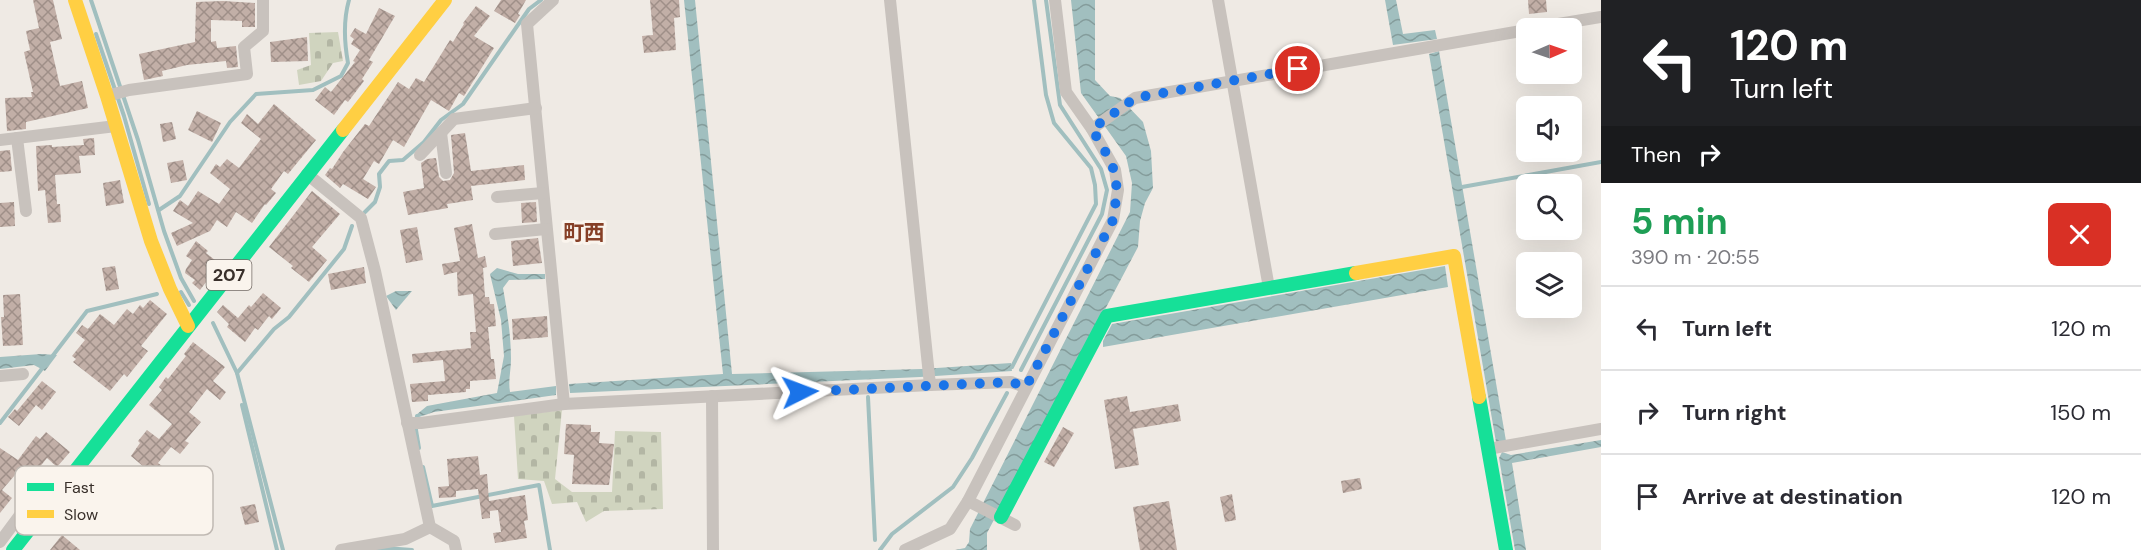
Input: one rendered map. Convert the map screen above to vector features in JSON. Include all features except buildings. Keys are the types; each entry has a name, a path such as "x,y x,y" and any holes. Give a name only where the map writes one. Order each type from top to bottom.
{"main road":[{"path":"75,0 151,241 188,326"},
{"name":"207","path":"78,466 445,0"},
{"path":"1000,516 1107,316 1454,256 1506,550"}],"street":[{"path":"107,96 129,90 247,74 244,47 263,31 263,0"},
{"path":"553,0 527,24 563,394"},
{"path":"890,0 929,383"},
{"path":"905,550 950,530 971,501 1026,387 1113,220 1118,190 1115,170 1092,129 1066,92 1055,0"},
{"path":"1218,0 1269,288"},
{"path":"1582,20 1601,17"},
{"path":"1092,129 1135,98 1516,32"},
{"path":"420,155 454,119 536,108"},
{"path":"0,140 116,126"},
{"path":"441,133 446,173"},
{"path":"17,138 26,211"},
{"path":"307,174 361,218 375,271 430,527 454,541 456,550"},
{"path":"497,197 543,193"},
{"path":"495,234 546,229"},
{"path":"0,376 23,374"},
{"path":"407,423 421,423 563,394 712,396 929,383 1011,382 1026,387"},
{"path":"712,396 713,550"},
{"path":"1488,449 1601,429"},
{"path":"971,501 1015,525"},
{"path":"0,541 15,521"},
{"path":"341,550 405,540 430,527"}],"green space":[{"path":"338,32 343,61 333,63 321,81 299,85 297,70 311,65 309,33"},
{"path":"562,410 555,479 572,492 612,492 615,431 661,432 663,509 604,511 586,522 577,502 552,504 544,481 518,479 514,416"}],"water":[{"path":"684,0 695,0 732,374 922,369 1011,363 1012,371 570,393 569,384 723,374"},
{"path":"1071,0 1095,0 1095,80 1110,96 1120,98 1143,122 1151,151 1153,188 1145,203 1140,221 1138,247 987,533 987,550 955,550 965,548 969,542 970,529 1130,212 1132,183 1126,156 1081,93"},
{"path":"1385,0 1396,0 1403,34 1435,30 1437,39 1393,45"},
{"path":"1439,51 1506,441 1496,442 1429,54"},
{"path":"1445,266 1448,287 1103,347 1103,341 1112,324"},
{"path":"497,268 518,274 545,274 545,279 509,280 503,288 510,341 509,388 510,392 556,386 556,395 434,412 419,417 416,415 427,406 497,393 504,356 501,320 490,274"},
{"path":"396,291 412,291 396,310 386,296"},
{"path":"57,355 45,371 34,365 0,369 0,357"},
{"path":"1601,440 1601,447 1512,463 1526,550 1515,550 1499,458 1502,452 1511,455"}],"waterway":[{"path":"91,0 138,140 164,231 181,278 194,301"},
{"path":"159,210 180,196 230,122 256,94 313,90 341,76 348,63 345,31 349,0"},
{"path":"365,212 375,202 380,187 379,174 389,161 403,160 424,142 441,120 463,104 529,9 541,0"},
{"path":"1012,367 1096,204 1091,168 1054,123 1046,95 1034,0"},
{"path":"1021,370 1102,214 1107,190 1101,169 1060,105 1046,0"},
{"path":"96,34 124,116 149,204"},
{"path":"1462,187 1601,162"},
{"path":"237,373 274,329 289,317 344,249 352,226"},
{"path":"181,292 189,305"},
{"path":"51,358 87,311 157,294"},
{"path":"213,323 237,373 283,550"},
{"path":"0,423 44,366"},
{"path":"880,550 892,534 953,487 972,458 1007,393"},
{"path":"868,397 875,540"},
{"path":"242,405 277,550"},
{"path":"417,416 416,430 419,448"},
{"path":"423,467 432,506 539,485 550,550"},
{"path":"377,550 385,548 412,550"}],"traffic: fast":[{"path":"79,466 343,130"},
{"path":"1001,517 1107,316 1356,273"},
{"path":"1479,397 1506,550"},
{"path":"13,550 25,535"}],"traffic: slow":[{"path":"75,0 151,241 188,326"},
{"path":"343,130 445,0"},
{"path":"1356,273 1454,256 1479,397"}],"district":[{"name":"町西","path":"584,233"}],"route":[{"path":"800,392 1011,382 1026,387 1113,220 1118,190 1115,170 1092,129 1135,98 1298,69"}]}
